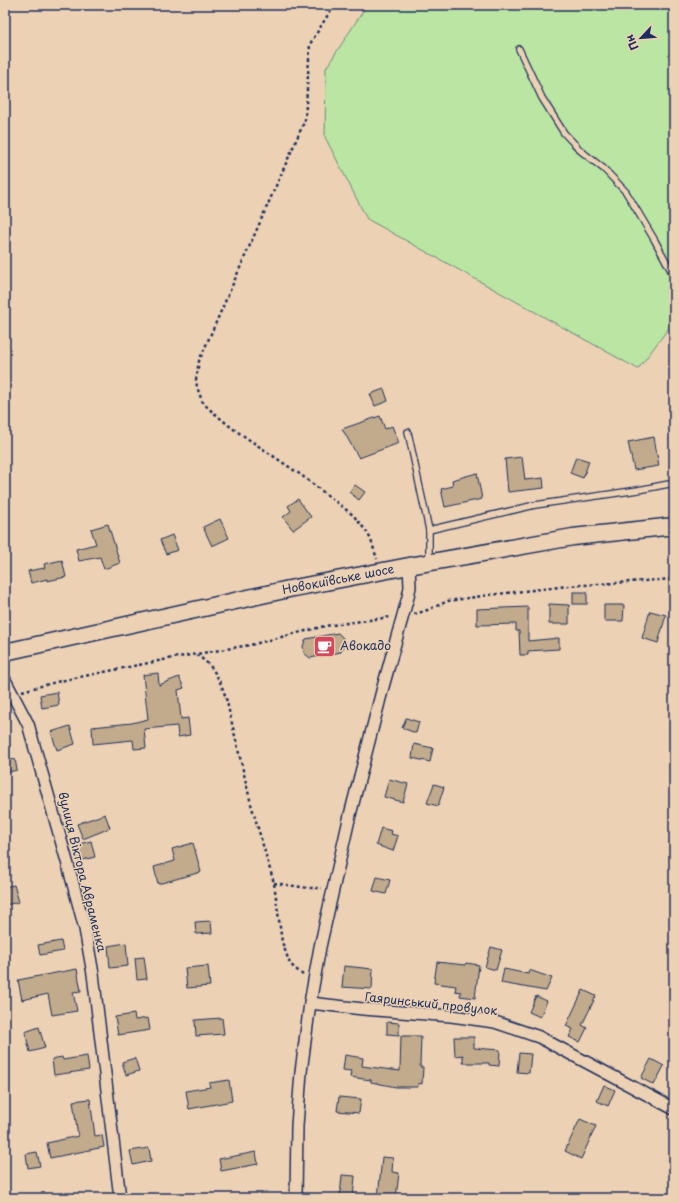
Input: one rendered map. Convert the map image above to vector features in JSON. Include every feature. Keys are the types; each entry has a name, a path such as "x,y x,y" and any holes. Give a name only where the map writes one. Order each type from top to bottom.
{"main road":[{"name":"Новокиївське шосе","path":"5,652 190,610 380,571 573,537 674,526"}],"street":[{"path":"296,1198 298,1102 310,1003 332,888 381,694 408,597 410,587 409,566"},
{"name":"вулиця Віктора Авраменка","path":"5,680 24,714 35,746 85,929 96,995 120,1198"},
{"name":"Гаяринський провулок","path":"310,1003 451,1016 495,1022 539,1037 674,1109"}],"lane":[{"path":"520,49 542,98 564,133 581,152 604,169 626,192 647,226 674,276"},
{"path":"408,432 429,530 429,562"},
{"path":"429,530 535,505 638,490 674,483"}],"path":[{"path":"334,5 310,44 305,120 199,361 196,379 202,401 215,415 301,475 352,515 362,525 371,540 380,571"},
{"path":"12,694 60,681 196,654 250,645 324,626 403,616 425,611 448,601 568,586 674,579"},
{"path":"196,654 212,667 223,690 256,824 274,883 282,942 286,955 290,964 296,970 314,981"},
{"path":"274,883 308,888 332,888"}],"green space":[{"path":"367,5 674,5 674,321 638,369 367,219 325,137 326,68"}],"building":[{"path":"384,389 388,401 375,406 370,394"},
{"path":"380,416 385,429 392,426 399,443 359,458 342,429"},
{"path":"654,437 659,466 634,470 628,442"},
{"path":"522,457 525,480 543,478 544,488 508,492 505,459"},
{"path":"576,457 589,461 583,478 570,473"},
{"path":"477,473 482,499 445,507 441,489 453,486 452,480"},
{"path":"355,485 365,492 359,500 349,492"},
{"path":"298,499 311,517 293,530 283,517 291,511 288,506"},
{"path":"220,519 229,538 212,546 203,527"},
{"path":"108,524 120,563 104,569 100,557 79,561 76,549 96,544 91,529"},
{"path":"172,535 178,550 166,554 160,540"},
{"path":"62,560 66,577 47,581 47,579 31,583 28,571 45,568 44,564"},
{"path":"573,592 587,592 587,604 573,604"},
{"path":"549,604 569,605 569,624 549,624"},
{"path":"604,605 624,605 623,621 604,621"},
{"path":"528,607 528,641 559,638 559,649 528,651 528,655 520,655 519,631 516,631 516,624 477,625 477,609"},
{"path":"650,611 666,615 658,643 642,638"},
{"path":"338,633 343,638 344,646 341,652 310,658 304,653 303,646 306,639"},
{"path":"158,673 159,685 179,677 184,688 178,690 181,719 188,718 190,735 178,737 177,726 144,729 146,748 134,749 133,740 93,744 92,727 132,723 148,719 143,675"},
{"path":"57,692 59,705 42,708 40,695"},
{"path":"406,718 419,722 416,733 402,728"},
{"path":"70,726 75,744 57,750 51,732"},
{"path":"414,744 433,748 430,762 412,758"},
{"path":"15,759 17,770 5,773 5,761"},
{"path":"389,779 408,784 403,802 384,797"},
{"path":"434,784 444,787 438,806 427,803"},
{"path":"105,814 110,828 83,839 77,824"},
{"path":"381,828 392,831 391,834 398,836 393,851 376,845"},
{"path":"91,841 95,857 78,861 75,845"},
{"path":"193,843 201,872 158,884 154,867 175,861 172,849"},
{"path":"377,877 390,880 386,894 373,891"},
{"path":"14,885 19,902 5,905 5,887"},
{"path":"211,921 212,933 196,934 195,922"},
{"path":"61,941 63,951 40,955 38,945"},
{"path":"126,943 128,966 110,968 108,946"},
{"path":"491,947 502,950 496,970 485,967"},
{"path":"144,957 147,979 137,980 135,958"},
{"path":"437,962 479,965 475,998 460,996 461,992 455,991 456,986 434,983"},
{"path":"208,966 210,986 187,988 185,968"},
{"path":"344,966 373,969 372,989 342,987"},
{"path":"77,969 81,991 73,992 77,1011 52,1015 48,994 22,1000 18,980"},
{"path":"504,969 528,974 529,970 552,978 546,991 501,983"},
{"path":"583,990 596,996 582,1025 587,1028 580,1042 569,1037 573,1029 566,1026"},
{"path":"536,996 547,1001 540,1017 529,1012"},
{"path":"134,1014 135,1020 148,1018 150,1030 118,1035 115,1017"},
{"path":"222,1018 224,1034 196,1036 195,1020"},
{"path":"387,1022 399,1023 399,1035 387,1034"},
{"path":"39,1027 45,1048 30,1052 25,1032"},
{"path":"401,1036 421,1036 420,1067 423,1067 422,1084 418,1083 418,1087 396,1087 371,1082 371,1080 350,1077 351,1071 343,1070 345,1055 363,1058 362,1066 400,1071"},
{"path":"454,1037 474,1037 474,1048 500,1050 499,1066 489,1065 489,1063 463,1063 463,1055 455,1056"},
{"path":"519,1053 531,1054 529,1073 517,1072"},
{"path":"87,1056 89,1070 54,1075 52,1059 62,1057 63,1060"},
{"path":"135,1058 139,1071 126,1075 122,1062"},
{"path":"651,1059 664,1066 654,1085 641,1078"},
{"path":"229,1080 232,1101 189,1109 186,1091 210,1087 209,1083"},
{"path":"604,1085 615,1090 608,1106 597,1101"},
{"path":"339,1097 361,1099 359,1113 337,1111"},
{"path":"90,1099 95,1136 102,1135 104,1147 50,1158 47,1143 78,1136 73,1101"},
{"path":"580,1119 596,1126 581,1159 565,1151"},
{"path":"149,1148 151,1161 133,1165 130,1151"},
{"path":"37,1152 40,1166 28,1168 26,1154"},
{"path":"256,1152 258,1164 221,1171 219,1159"},
{"path":"382,1157 393,1158 392,1172 399,1173 396,1198 378,1198"},
{"path":"342,1175 355,1176 353,1198 340,1197"}],"place":[{"name":"Авокадо","path":"324,646"}]}
